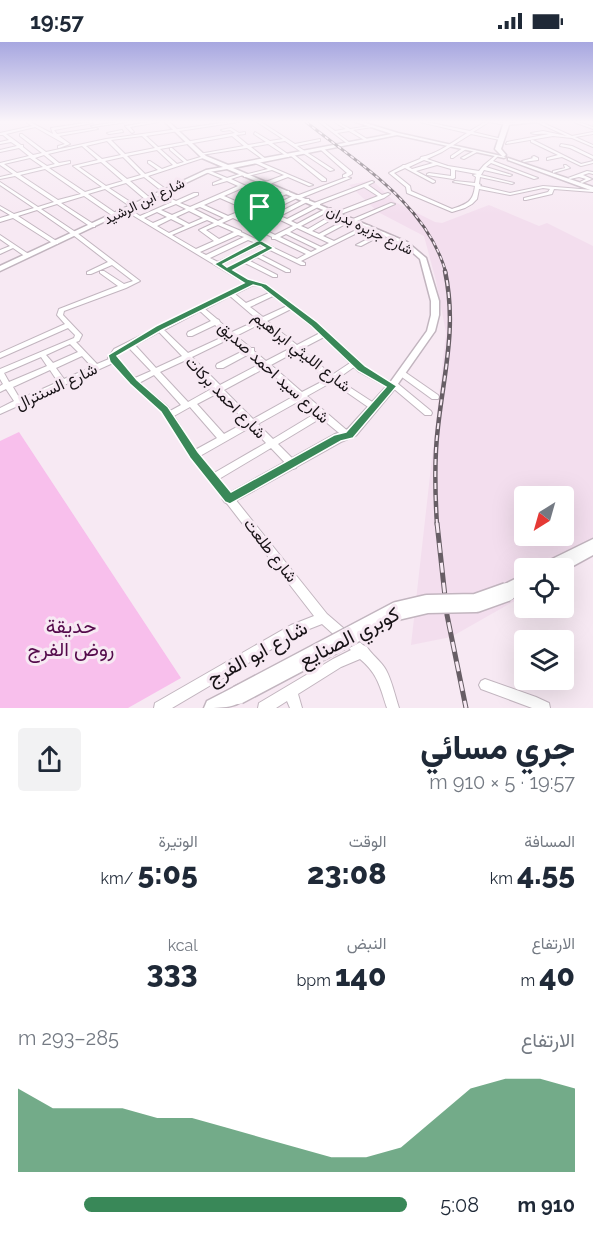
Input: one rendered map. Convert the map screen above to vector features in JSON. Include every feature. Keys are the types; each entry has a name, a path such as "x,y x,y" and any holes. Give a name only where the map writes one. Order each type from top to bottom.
{"main road":[{"path":"502,153 538,170 593,188"},
{"path":"508,153 509,157"},
{"path":"509,157 570,178 580,174 593,188"},
{"path":"572,558 593,547"},
{"name":"كوبري الصنايع","path":"214,708 397,611 427,604 476,603 514,588"}],"street":[{"path":"2,153 11,161"},
{"path":"28,153 45,170 115,215"},
{"path":"0,164 49,153"},
{"path":"74,153 82,163"},
{"path":"90,153 145,200 189,226"},
{"path":"129,153 76,166 141,217 227,270 251,283 263,285 292,306 355,363 393,386 428,413"},
{"path":"146,153 150,155"},
{"path":"162,153 175,165"},
{"path":"176,153 186,162"},
{"path":"0,220 210,153"},
{"path":"254,153 272,169 311,185"},
{"path":"285,153 324,180"},
{"path":"306,153 332,170"},
{"name":"شارع ابن الرشيد","path":"0,269 208,171 225,167 256,165 306,153"},
{"path":"266,211 347,177 350,173 327,153"},
{"path":"434,153 391,173 408,187 409,192 447,210 462,208 472,202 481,172 490,161 509,157"},
{"path":"452,157 458,153"},
{"path":"463,158 473,153"},
{"path":"482,153 537,159 534,157"},
{"path":"557,153 580,174"},
{"path":"46,154 58,164"},
{"path":"123,154 165,191"},
{"name":"شارع جزيره بدران","path":"202,155 246,176 368,226 412,248 423,258 435,301 435,315 431,331 393,386 348,435"},
{"path":"430,155 442,158"},
{"path":"548,159 562,156"},
{"path":"26,164 33,158"},
{"path":"422,158 451,169 503,172 510,176"},
{"path":"574,196 580,174 593,160"},
{"path":"415,161 422,165"},
{"path":"490,161 536,178"},
{"path":"0,178 45,170 69,162"},
{"path":"149,162 160,169"},
{"path":"0,164 93,226"},
{"path":"413,170 435,164"},
{"path":"404,166 433,182"},
{"path":"555,172 568,168 565,166"},
{"path":"504,193 553,187 593,168"},
{"path":"215,184 272,169"},
{"path":"451,169 436,171 433,175 504,193 516,199"},
{"path":"451,169 454,180"},
{"path":"521,174 538,170"},
{"path":"208,171 241,186"},
{"path":"481,172 512,183"},
{"path":"399,179 419,173"},
{"path":"580,174 593,173"},
{"path":"265,184 286,176 302,174 293,178"},
{"path":"154,225 241,186 246,176"},
{"path":"261,230 372,182"},
{"path":"320,236 392,204 364,185"},
{"path":"2,186 75,234 136,281 61,310 59,314 79,334 73,341 0,372 4,387 19,403"},
{"path":"526,199 546,195 552,191 553,187"},
{"path":"219,242 202,230 287,192"},
{"path":"158,194 300,262 310,254 368,226"},
{"path":"141,217 196,194"},
{"path":"220,196 266,211 334,243"},
{"path":"368,196 381,197"},
{"path":"308,231 339,214 381,197"},
{"path":"276,216 307,200"},
{"path":"200,205 261,230 310,254"},
{"path":"0,207 56,243"},
{"path":"218,264 329,209"},
{"path":"243,212 272,225"},
{"path":"170,234 207,218"},
{"path":"197,251 239,232"},
{"path":"286,232 321,249"},
{"path":"359,245 383,233"},
{"path":"0,237 28,256"},
{"path":"207,257 249,237"},
{"path":"0,252 14,246"},
{"path":"227,270 270,248"},
{"path":"257,255 288,271"},
{"path":"246,261 275,276"},
{"path":"89,273 111,263"},
{"path":"102,272 124,287"},
{"path":"113,360 114,353 130,344 251,283"},
{"name":"شارع الليثي ابراهيم","path":"230,293 332,378 374,407"},
{"path":"246,306 274,293"},
{"path":"134,382 292,306"},
{"name":"شارع سيد احمد صديق","path":"200,308 348,435"},
{"path":"190,334 217,321"},
{"path":"0,356 69,325"},
{"name":"شارع احمد بركات","path":"159,328 293,465"},
{"path":"169,415 324,334"},
{"path":"73,341 96,367"},
{"path":"130,344 223,439"},
{"path":"21,347 31,359"},
{"path":"220,366 251,350"},
{"path":"4,387 83,353"},
{"path":"42,354 63,383"},
{"name":"شارع السنترال","path":"0,411 113,360"},
{"name":"شارع طلعت","path":"113,360 169,415 194,455 276,561 289,572 323,618 363,651 382,675 393,708"},
{"path":"194,455 301,396 355,363"},
{"path":"402,373 433,396 417,404"},
{"path":"213,478 321,414"},
{"path":"230,499 338,438 348,435"},
{"name":"شارع ابو الفرج","path":"160,708 295,629 323,618"},
{"path":"264,708 337,663 363,651"},
{"path":"484,685 532,701 544,708"},
{"path":"291,692 296,708"}],"shaded area":[{"path":"372,180 395,202 435,222 442,223 489,205 539,226 547,223 593,246 593,557 574,567 574,558 514,558 514,601 451,637 411,645 446,333 424,236 378,212 349,185"}],"green space":[{"name":"حديقة روض الفرج","path":"19,432 181,678 128,708 0,708 0,441"}],"railway":[{"path":"347,153 389,187 424,226 437,248 446,273"},
{"path":"437,525 436,451 450,330 445,271"},
{"path":"437,523 447,615 466,708"}],"route":[{"path":"260,243 218,264 245,281 251,283 159,328 112,355 113,360 134,382 165,410 194,455 230,499 338,438 350,435 392,386 361,369 314,324 263,285 245,281 227,270 270,248 260,243"}]}
